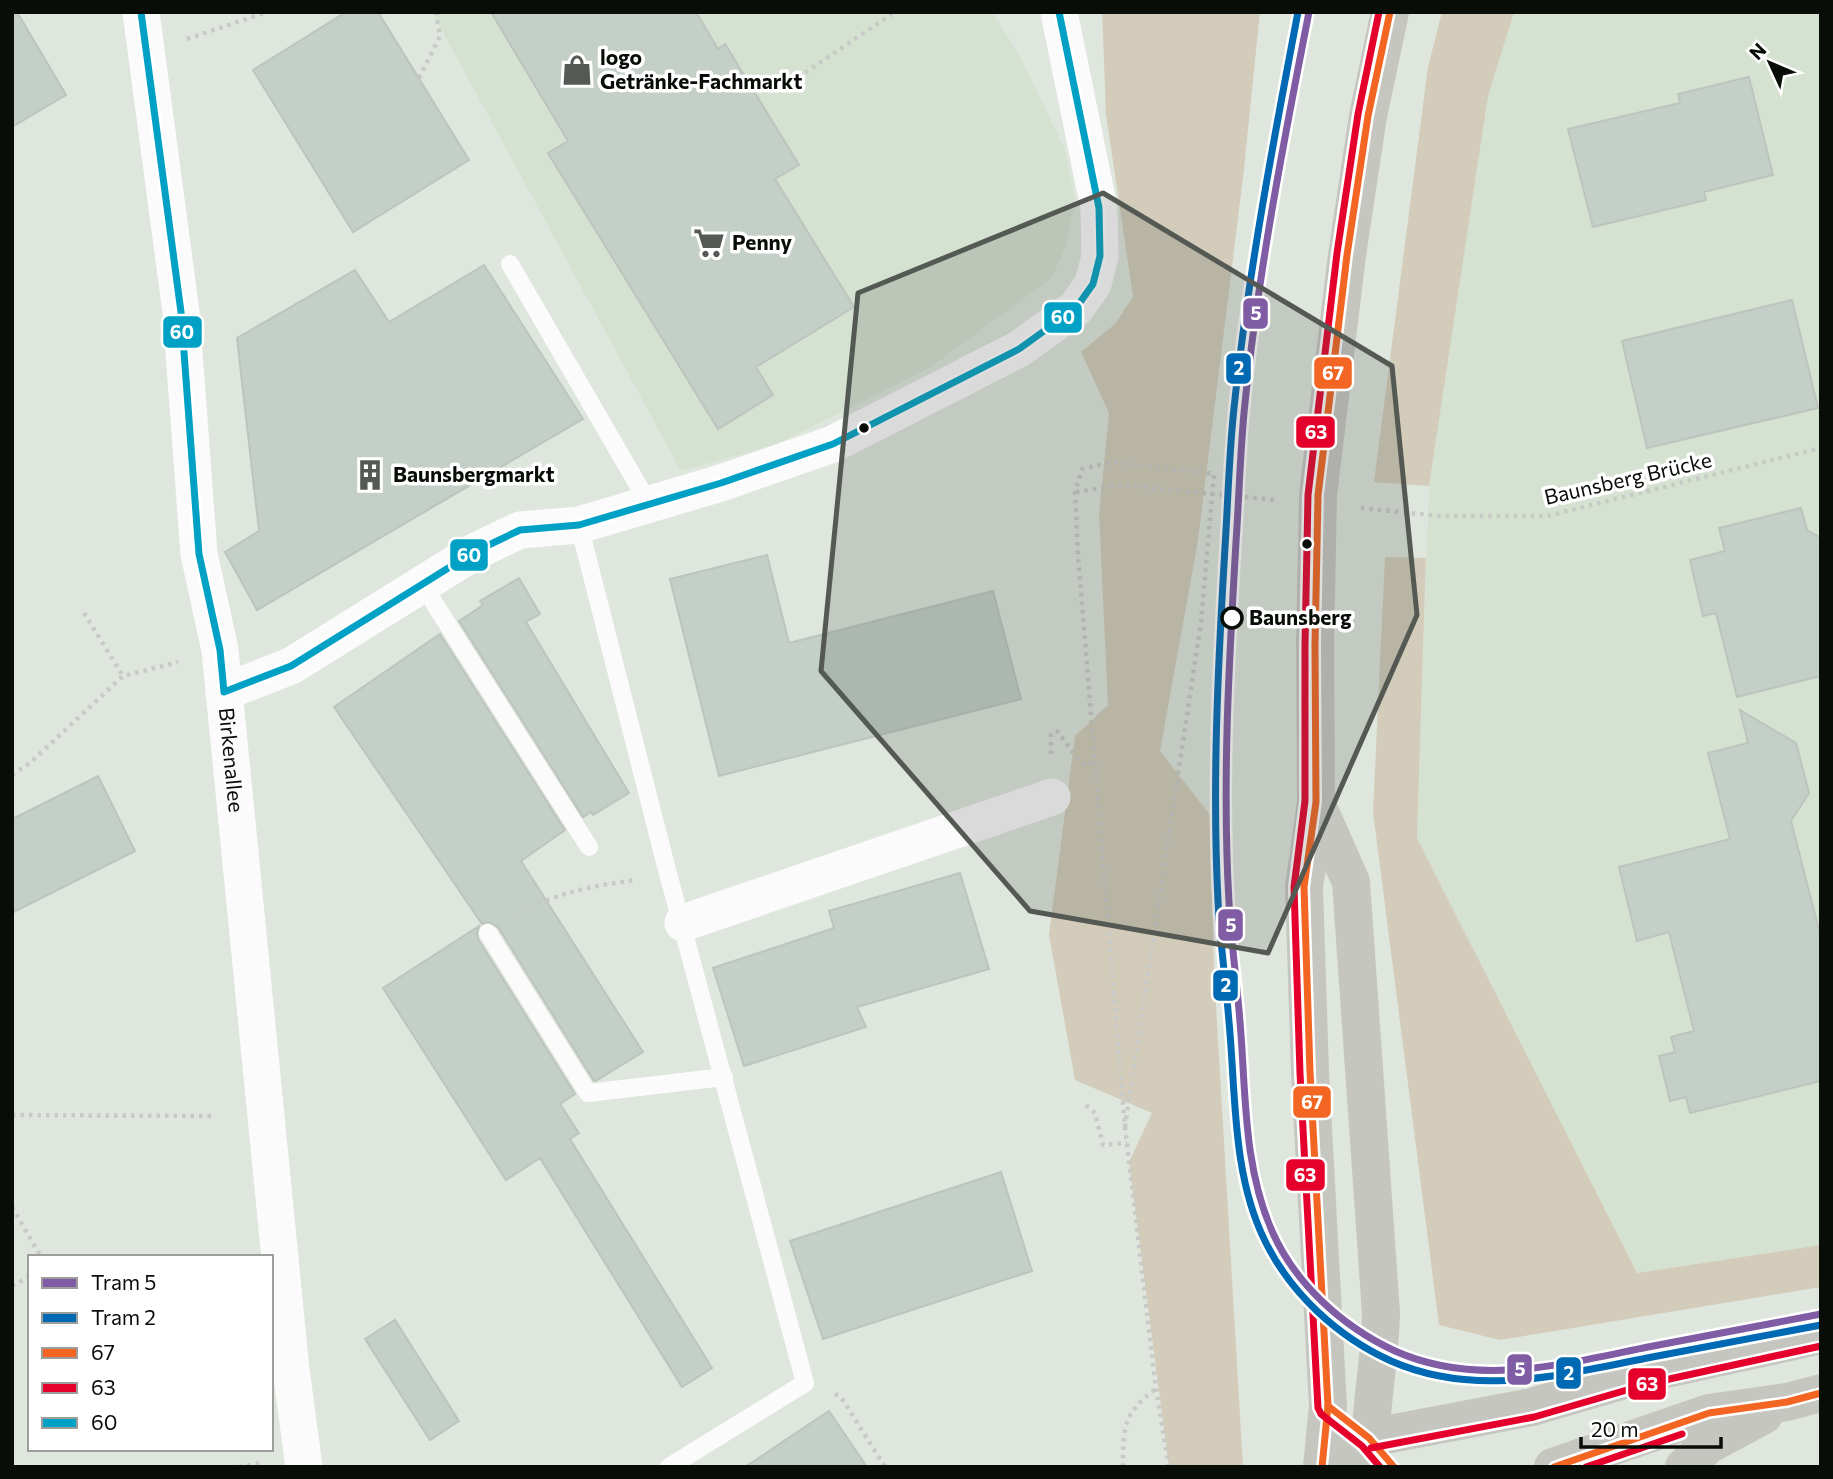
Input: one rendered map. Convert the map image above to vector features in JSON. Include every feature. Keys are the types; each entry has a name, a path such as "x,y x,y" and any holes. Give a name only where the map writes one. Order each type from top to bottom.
{"main road":[{"path":"1322,1467 1328,1406 1310,1072 1304,887 1316,802 1318,495 1347,256 1368,116 1390,12"},
{"path":"1316,802 1352,882 1381,1313 1381,1343 1363,1457"},
{"path":"1363,1457 1648,1373 1821,1335"},
{"path":"1553,1467 1709,1413 1804,1398"},
{"path":"1684,1467 1708,1445 1804,1398"},
{"path":"1328,1406 1363,1457 1394,1467"}],"street":[{"name":"Birkenallee","path":"141,12 181,312 199,554 220,650 291,1370 304,1467"},
{"path":"224,692 291,666 474,552 520,530 579,525 721,483 833,444 1018,349 1076,308 1093,284 1100,256 1099,208 1059,12"},
{"path":"682,923 1052,797"}],"lane":[{"path":"510,264 649,504"},
{"path":"579,525 669,877 805,1383 669,1467"},
{"path":"422,584 589,847"},
{"path":"488,933 588,1093 724,1077"}],"path":[{"path":"146,51 218,30 267,12"},
{"path":"418,78 440,36 436,12"},
{"path":"791,82 892,15"},
{"name":"Baunsberg Brücke","path":"1440,516 1547,516 1821,448"},
{"path":"1125,1127 1201,622 1214,474 1112,462 1082,468 1075,492 1078,555 1125,1127 1156,1389 1169,1467"},
{"path":"1075,492 1120,485"},
{"path":"84,613 122,676"},
{"path":"12,775 31,762 122,676 220,650"},
{"path":"488,933 532,905 601,884 669,877"},
{"path":"1086,1105 1095,1113 1103,1145 1127,1143"},
{"path":"12,1115 212,1116"},
{"path":"12,1207 40,1255"},
{"path":"12,1286 28,1277"},
{"path":"805,1383 841,1397 885,1467"},
{"path":"1123,1467 1123,1429 1140,1400 1156,1389"}],"highlighted area":[{"path":"1103,193 1392,366 1417,615 1268,953 1030,911 821,671 858,293"}],"shaded area":[{"path":"432,12 992,12 1020,56 1065,150 1075,198 1066,246 1051,278 931,367 777,444 681,471"},
{"path":"1102,12 1260,12 1243,178 1198,540 1160,751 1210,815 1214,971 1243,1467 1169,1467 1129,1162 1152,1113 1075,1080 1049,935 1075,736 1108,705 1099,514 1109,413 1081,352 1115,324 1133,297 1106,114"},
{"path":"1442,12 1514,12 1488,96 1429,486 1374,482 1428,67"},
{"path":"1514,12 1821,12 1821,1245 1637,1273 1417,838 1429,486 1488,95"},
{"path":"1385,557 1426,558 1417,838 1637,1273 1821,1245 1821,1287 1500,1340 1439,1325 1373,812"}],"building":[{"path":"12,12 17,12 66,95 12,127"},
{"path":"346,12 378,12 469,160 353,232 253,70"},
{"name":"Penny","path":"491,12 696,12 718,49 725,44 799,165 775,179 854,307 756,367 773,395 718,429 548,153 568,141"},
{"path":"1749,77 1773,175 1704,192 1706,200 1593,227 1568,129 1680,103 1678,94"},
{"name":"Baunsbergmarkt","path":"484,265 583,419 257,610 225,552 259,531 237,338 355,270 389,322"},
{"path":"1792,300 1818,408 1647,448 1622,341"},
{"path":"1801,508 1807,530 1821,538 1821,676 1737,697 1716,613 1703,616 1690,560 1725,551 1719,528"},
{"path":"767,555 789,643 993,591 1021,699 719,776 670,579"},
{"path":"519,578 540,614 526,622 629,793 593,815 591,812 583,817 459,621 483,605 480,601"},
{"path":"440,634 565,830 521,861 643,1052 597,1080 594,1081 498,927 488,922 482,924 334,707"},
{"path":"1740,710 1796,743 1809,793 1791,821 1821,938 1821,1081 1690,1113 1686,1097 1670,1101 1659,1056 1675,1052 1671,1037 1694,1031 1669,932 1637,941 1619,867 1730,839 1708,753 1748,743"},
{"path":"98,776 135,851 12,913 12,819"},
{"path":"960,873 989,969 857,1007 866,1027 744,1066 713,968 834,928 829,911"},
{"path":"479,926 478,939 575,1094 560,1104 579,1133 570,1139 712,1368 682,1387 540,1158 506,1180 383,988"},
{"path":"1001,1172 1032,1271 823,1339 790,1241"},
{"path":"395,1320 459,1421 430,1440 365,1339"},
{"path":"829,1411 867,1467 745,1467"}],"tram line":[{"name":"2","path":"1298,12 1262,209 1234,408 1218,680 1216,857 1219,916 1237,1134 1246,1189 1254,1215 1265,1241 1288,1279 1302,1296 1335,1326 1353,1340 1391,1361 1454,1379 1486,1381 1550,1376 1821,1325"},
{"name":"5","path":"1309,12 1272,212 1249,363 1241,445 1227,722 1229,902 1247,1128 1256,1180 1272,1231 1307,1286 1357,1330 1395,1351 1426,1362 1458,1368 1521,1369 1553,1365 1821,1314"}],"transit line":[{"name":"60","path":"141,12 181,312 199,554 220,650 224,692 291,666 474,552 520,530 579,525 721,483 833,444 1019,349 1076,308 1093,284 1100,256 1099,208 1059,12"},
{"name":"63","path":"1379,12 1358,114 1337,253 1308,495 1305,801 1294,887 1300,1073 1318,1408 1321,1414 1362,1446 1380,1467"},
{"name":"67","path":"1322,1467 1328,1406 1310,1072 1304,887 1316,802 1318,495 1347,255 1368,116 1390,12"},
{"name":"63","path":"1371,1448 1534,1417 1651,1383 1821,1346"},
{"name":"67","path":"1554,1467 1709,1413 1787,1402 1821,1393"},
{"name":"67","path":"1328,1406 1369,1438 1394,1467"},
{"name":"63","path":"1586,1467 1682,1434"}],"place":[{"name":"logo Getränke-Fachmarkt","path":"577,70"},
{"name":"Penny","path":"709,243"},
{"name":"Baunsbergmarkt","path":"370,475"},
{"name":"Baunsberg","path":"1232,618"}]}
